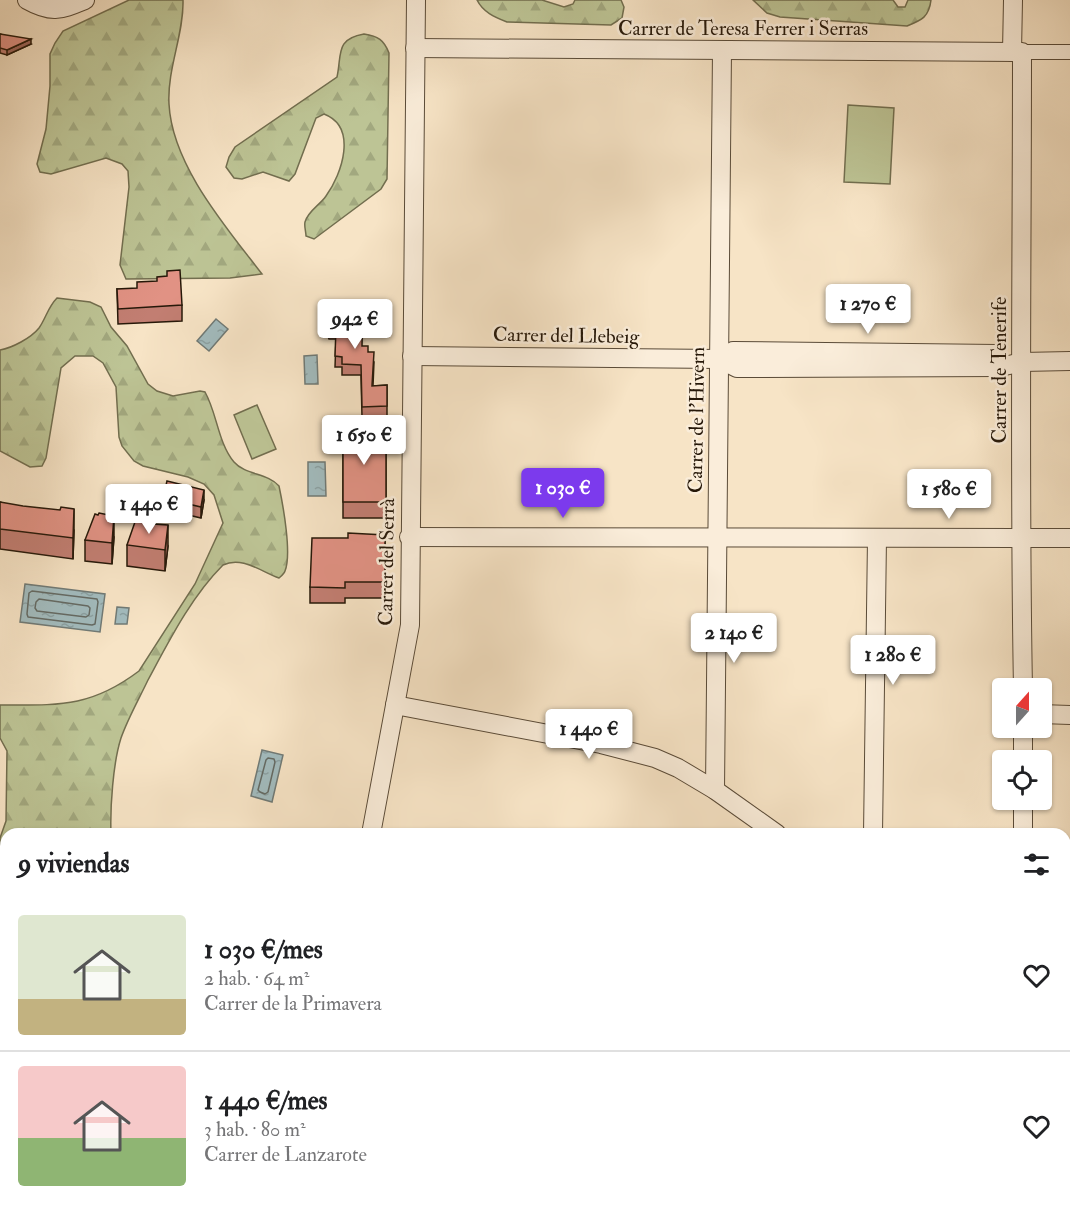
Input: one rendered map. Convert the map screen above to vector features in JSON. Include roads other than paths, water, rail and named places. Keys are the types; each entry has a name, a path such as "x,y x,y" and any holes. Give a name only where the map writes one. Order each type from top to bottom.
{"street":[{"path":"27,0 41,8 52,10 61,10 86,0"},
{"name":"Carrer del Serrà","path":"372,828 410,625 416,0"},
{"name":"Carrer de Tenerife","path":"1013,0 1017,52 1023,362 1020,538 1023,678"},
{"name":"Carrer de Teresa Ferrer i Serras","path":"415,48 1070,52"},
{"name":"Carrer de l'Hivern","path":"715,790 722,50"},
{"name":"Carrer del Llebeig","path":"412,356 719,359 737,368 1000,367 1023,362 1070,361"},
{"path":"410,537 1070,538"},
{"path":"873,828 877,538"},
{"path":"395,705 601,744 655,758 678,768 715,790 769,828"},
{"path":"1052,714 1070,715"},
{"path":"1023,810 1023,828"}],"water":[{"path":"216,319 228,329 209,351 197,341"},
{"path":"317,355 318,384 305,384 304,356"},
{"path":"308,462 325,462 326,496 308,496"},
{"path":"25,584 105,594 100,632 20,622"},
{"path":"117,607 129,608 127,624 115,624"},
{"path":"262,750 283,755 272,802 251,796"}]}
